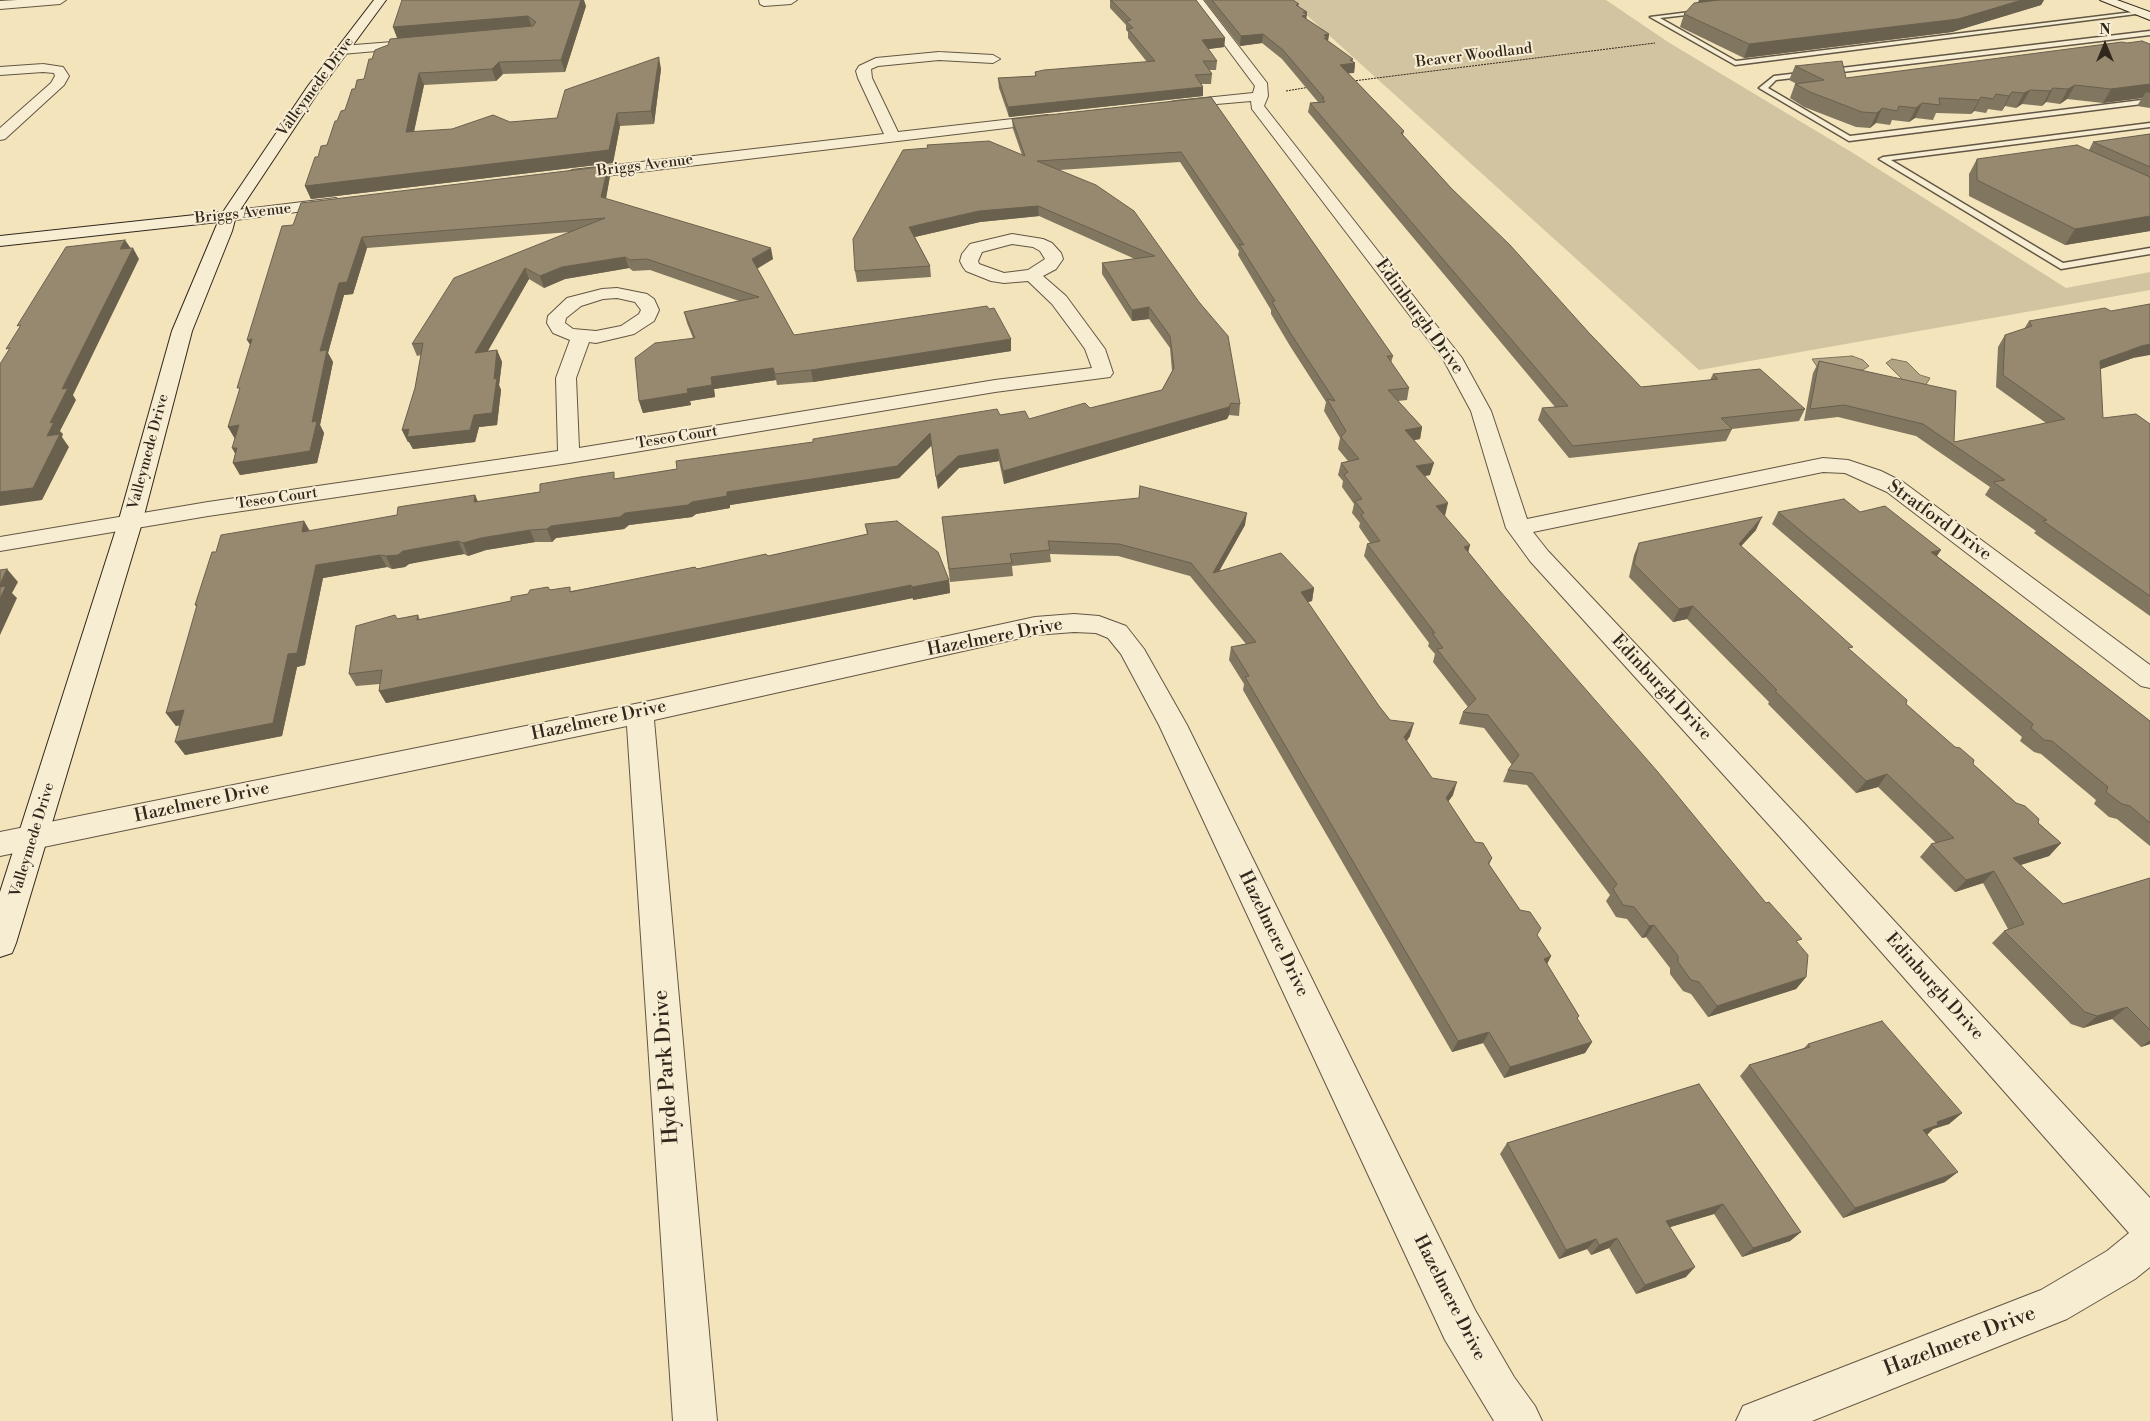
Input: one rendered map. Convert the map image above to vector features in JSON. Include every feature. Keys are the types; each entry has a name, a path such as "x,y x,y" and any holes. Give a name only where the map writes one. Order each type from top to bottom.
{"street":[{"path":"0,5 60,0"},
{"name":"Valleymede Drive","path":"0,943 130,523 182,331 228,216 313,89 380,0"},
{"path":"764,2 791,0"},
{"path":"1159,107 1261,96 1262,86 1196,0"},
{"path":"2106,0 2145,14"},
{"path":"342,50 429,43"},
{"path":"892,136 863,71 866,66 876,62 939,56 993,59"},
{"path":"0,71 42,68 58,70 62,76 58,85 0,136"},
{"name":"Edinburgh Drive","path":"1261,96 1257,106 1452,358 1464,377 1481,411 1518,528 1539,556 1791,829 2150,1227"},
{"name":"Briggs Avenue","path":"556,177 1060,117"},
{"name":"Briggs Avenue","path":"0,241 350,202"},
{"name":"Teseo Court","path":"0,544 208,509 569,456 985,387 1103,373 1095,348 1059,300 1032,275"},
{"path":"569,456 566,431 566,378 581,337"},
{"name":"Stratford Drive","path":"1518,528 1823,465 1848,467 1895,487 1930,511 2150,679"},
{"name":"Hazelmere Drive","path":"0,844 640,713 1035,626 1074,623 1099,625 1116,632 1131,649 1173,725 1460,1325 1499,1392 1520,1421"},
{"name":"Hyde Park Drive","path":"640,713 695,1421"},
{"name":"Hazelmere Drive","path":"1758,1421 2053,1305 2121,1265 2150,1241"}],"lane":[{"path":"1712,10 1653,17 1736,63 2145,14"},
{"path":"2150,33 1774,78 1763,88 1849,139 2150,102"},
{"path":"2150,125 1882,159 2061,266 2150,251"},
{"path":"2034,140 2052,148"}],"path":[{"name":"Beaver Woodland","path":"1350,82 1690,39"},
{"path":"1261,96 1312,87"}],"shaded area":[{"path":"1290,0 1606,0 1668,42 1853,153 2066,288 2150,272 2150,290 1699,370"},
{"path":"1852,356 1863,360 1869,366 1863,370 1828,370 1818,368 1812,359"},
{"path":"1892,359 1907,362 1920,375 1930,378 1925,386 1903,380 1886,363"}],"building":[{"path":"402,0 581,0 561,60 499,62 492,69 419,73 406,132 452,129 493,115 510,122 557,118 565,90 659,57 651,111 617,113 609,150 305,186 315,157 318,157 321,146 327,145 335,121 337,121 341,111 345,110 352,89 355,89 357,80 364,79 369,59 372,59 375,50 388,45 390,39 533,26 536,22 528,16 393,27"},
{"path":"1111,0 1196,0 1225,38 1202,40 1217,61 1203,61 1212,74 1195,75 1203,87 1008,107 998,78 1036,76 1035,72 1044,70 1155,61 1128,29 1133,28 1126,21 1131,20"},
{"path":"1212,0 1293,0 1299,4 1296,5 1307,12 1303,12 1307,15 1302,16 1329,34 1324,35 1328,38 1324,38 1353,59 1350,60 1355,63 1340,65 1404,131 1401,133 1451,188 1510,245 1590,334 1641,387 1718,379 1713,374 1760,369 1805,409 1721,418 1732,429 1573,446 1542,408 1568,406 1310,103 1325,102 1322,98 1324,98 1283,50 1263,34 1241,36"},
{"path":"1719,0 2022,0 1958,19 1749,44 1684,14 1694,3"},
{"path":"2142,41 2150,44 2150,84 2111,89 2075,85 2068,89 2053,88 2050,91 2030,90 2024,93 2012,92 2009,96 1996,94 1993,99 1981,97 1979,100 1939,98 1940,105 1922,103 1916,108 1899,106 1897,111 1882,108 1877,113 1862,112 1810,92 1795,84 1824,80 1795,66 1842,61 1846,78"},
{"path":"1211,97 1393,356 1387,356 1409,388 1388,390 1422,427 1405,430 1434,463 1416,466 1448,503 1436,506 1470,545 1464,547 1499,590 1657,771 1766,903 1769,902 1802,939 1796,941 1808,955 1806,977 1717,1006 1699,982 1691,980 1678,962 1678,956 1654,925 1649,926 1634,907 1623,905 1613,889 1617,884 1532,773 1508,770 1519,755 1488,715 1463,712 1476,699 1437,649 1443,648 1432,633 1435,633 1367,544 1380,541 1361,515 1364,513 1355,501 1362,499 1344,475 1348,472 1341,463 1359,459 1341,437 1346,431 1327,399 1335,401 1291,334 1272,302 1275,301 1239,244 1244,245 1181,152 1037,161 1096,185 1134,211 1199,302 1228,336 1240,404 1231,403 1229,407 1003,471 998,449 958,456 936,477 930,433 897,466 727,492 727,496 692,502 688,505 625,513 620,517 551,526 547,529 481,538 463,543 458,541 403,551 398,555 380,555 316,565 297,653 288,654 273,723 175,742 184,710 166,713 197,605 195,605 212,552 216,552 221,535 304,521 302,532 397,515 398,507 475,495 474,502 540,492 540,484 614,472 614,479 677,469 676,461 813,442 813,439 997,409 1000,415 1025,411 1029,419 1085,403 1090,408 1162,390 1174,368 1170,336 1149,307 1132,310 1102,263 1155,256 1038,206 979,211 909,227 930,266 855,271 853,239 903,150 928,148 927,145 989,141 1025,156 1012,119"},
{"path":"2150,134 2150,167 2093,142"},
{"path":"2077,145 2150,177 2150,216 2075,229 1977,180 1977,159"},
{"path":"608,166 601,197 771,248 752,259 794,335 987,306 989,309 994,308 1011,339 811,370 775,374 773,368 711,377 712,385 687,389 688,393 639,401 635,358 655,343 695,338 684,312 759,297 647,259 630,260 625,257 562,267 540,276 525,268 475,353 497,350 494,379 497,378 492,413 474,415 470,430 407,437 409,429 402,430 415,388 423,343 412,344 454,278 605,218 362,237 347,282 339,283 320,351 327,350 312,422 317,421 310,451 233,463 237,448 232,448 239,425 228,427 240,388 237,388 252,339 247,340 282,226 293,225 301,203"},
{"path":"125,240 120,249 133,248 62,389 68,388 50,423 54,422 47,436 60,434 33,488 0,492 0,364 10,348 6,349 21,325 17,326 66,247"},
{"path":"2150,304 2150,344 2100,361 2103,418 2136,414 2150,424 2150,596 2043,521 2047,520 1993,482 2005,480 1923,424 1844,405 1810,409 1819,361 1956,391 1954,442 2065,419 2003,375 2005,335 2032,326 2029,321 2105,308 2111,311"},
{"path":"1140,486 1247,513 1213,573 1281,553 1314,588 1301,592 1379,706 1390,720 1414,723 1404,737 1432,778 1457,782 1446,798 1475,842 1483,843 1492,858 1488,863 1520,910 1530,912 1541,928 1537,935 1551,956 1544,959 1579,1016 1577,1018 1592,1042 1510,1067 1489,1032 1458,1041 1245,677 1249,676 1231,647 1256,642 1191,563 1119,544 1048,541 1050,550 1010,554 1012,563 949,569 942,517 1139,498"},
{"path":"1844,499 1860,512 1885,506 1941,550 1931,552 2150,721 2150,823 2130,806 2122,804 2106,792 2108,787 2052,741 2044,740 2031,728 2033,724 1778,512"},
{"path":"1762,517 1739,544 1853,647 1848,648 1907,700 1906,704 1955,747 1960,748 1974,760 1973,764 2016,803 2025,806 2039,819 2038,823 2061,843 2013,858 2063,904 2150,878 2150,1030 2127,1007 2097,1016 2085,1012 2004,931 2024,924 1994,871 1966,880 1931,844 1954,838 1887,774 1866,781 1693,606 1679,609 1634,564 1639,543"},
{"path":"897,521 938,552 949,580 912,587 911,585 379,691 382,670 349,674 356,626 395,615 397,619 418,615 417,620 511,601 511,597 528,594 530,590 548,587 550,590 570,587 570,592 695,567 697,569 766,554 768,556 868,534 865,524"},
{"path":"7,569 0,584 0,570"},
{"path":"6,586 0,599 0,587"},
{"path":"1882,1021 1962,1113 1937,1122 1938,1125 1923,1130 1958,1172 1855,1208 1749,1065 1810,1047 1808,1044"},
{"path":"1699,1084 1801,1232 1753,1248 1723,1204 1666,1221 1695,1267 1645,1285 1617,1238 1599,1245 1596,1239 1566,1250 1507,1143"}]}
